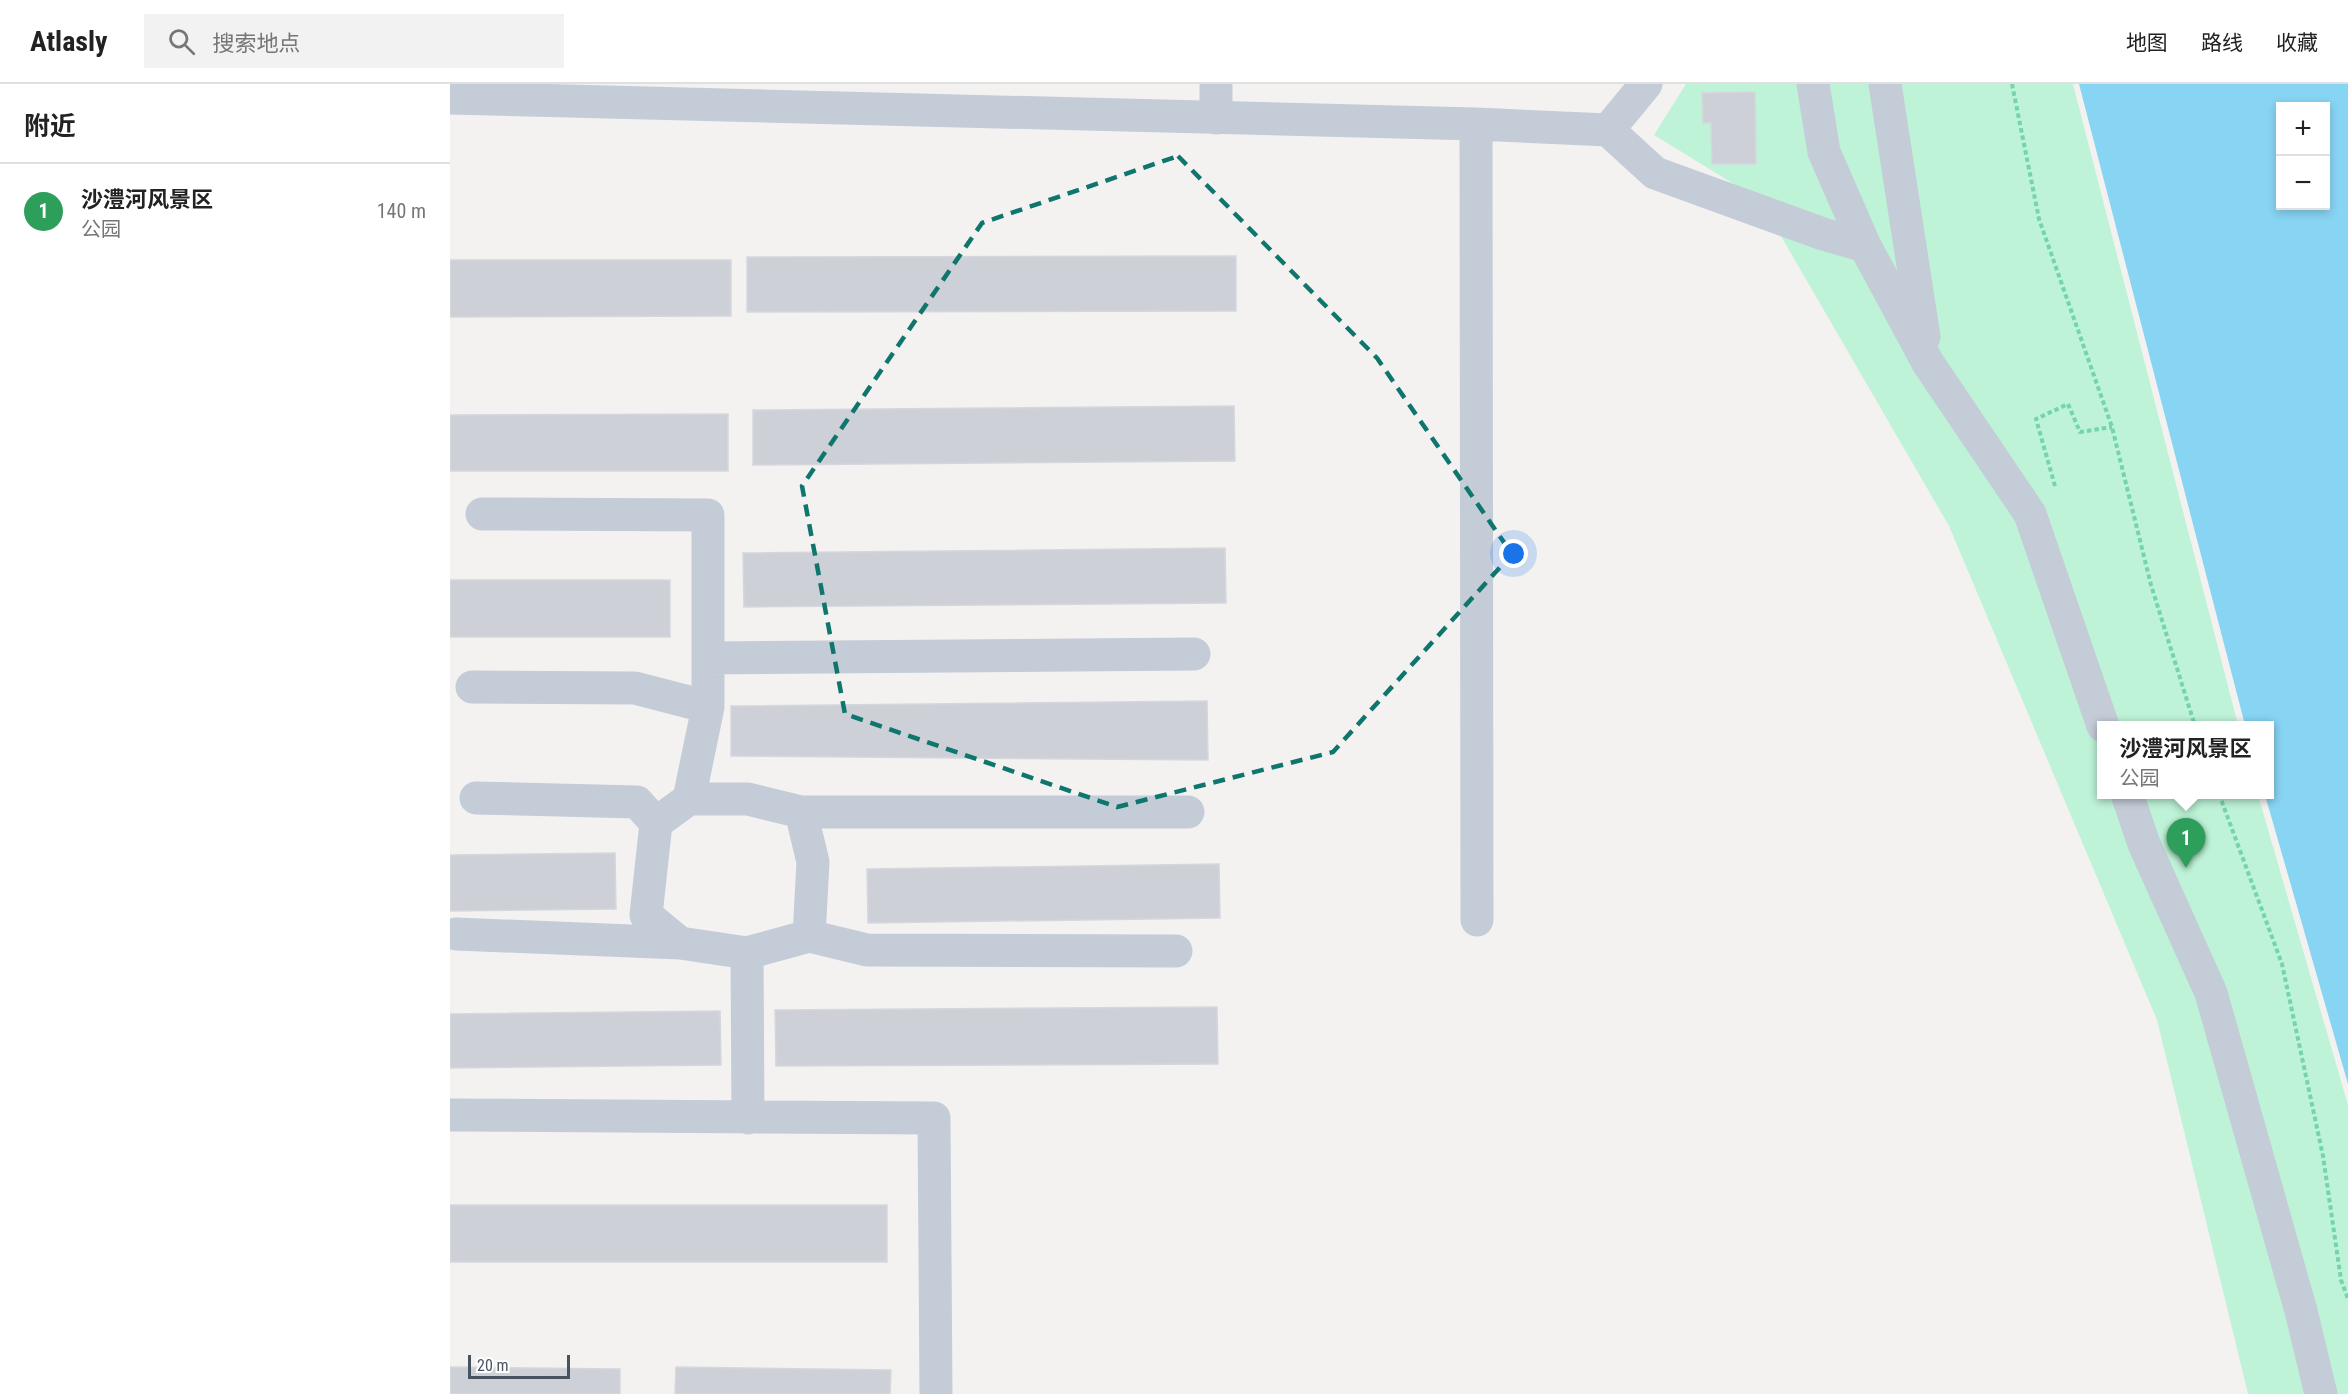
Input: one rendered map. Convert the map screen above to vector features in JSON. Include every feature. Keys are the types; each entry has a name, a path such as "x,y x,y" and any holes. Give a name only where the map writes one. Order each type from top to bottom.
{"street":[{"path":"1216,84 1216,118"},
{"path":"1608,130 1647,84"},
{"path":"1813,84 1824,152 1865,246 1928,363 2030,514 2101,721"},
{"path":"1885,84 1928,363"},
{"path":"450,98 816,96 1216,118 1476,124 1608,130 1655,173 1823,234 1865,246"},
{"path":"1476,124 1477,920"},
{"path":"482,514 708,515 708,707 689,799"},
{"path":"708,658 1194,654"},
{"path":"472,687 635,688 708,707"},
{"path":"476,798 637,802 656,823"},
{"path":"680,943 646,915 656,823 689,799 748,799 801,812 1188,812"},
{"path":"2128,799 2144,844 2211,993 2301,1311 2321,1394"},
{"path":"801,812 813,862 809,936"},
{"path":"456,934 680,943 747,953 809,936 867,950 1176,951"},
{"path":"747,953 748,1118"},
{"path":"450,1115 934,1118 936,1394"}],"path":[{"path":"2012,84 2039,219 2112,427 2151,585 2193,721"},
{"path":"2030,514 2059,503 2036,419 2068,404 2080,432 2112,427"},
{"path":"2220,799 2282,964 2323,1156 2341,1280 2348,1299"}],"highlighted area":[{"path":"1178,156 1377,358 1512,554 1333,752 1117,807 845,714 802,486 982,223"}],"green space":[{"path":"1686,84 2073,84 2237,721 2097,721 2097,799 2259,799 2348,1105 2348,1394 2248,1394 2157,1020 1949,526 1760,200 1654,135"}],"water":[{"path":"2079,84 2348,84 2348,1084 2266,799 2274,799 2274,721 2244,721"}],"building":[{"path":"1755,92 1756,164 1712,164 1711,123 1703,123 1702,93"},
{"path":"1236,256 1236,311 747,312 747,257"},
{"path":"450,260 731,260 731,316 450,317"},
{"path":"1234,406 1235,461 753,465 753,410"},
{"path":"728,414 728,471 450,471 450,415"},
{"path":"1225,548 1226,603 744,607 743,553"},
{"path":"450,580 670,580 670,637 450,637"},
{"path":"1207,701 1208,760 731,756 731,706"},
{"path":"615,853 616,909 450,911 450,855"},
{"path":"1219,864 1220,918 868,923 867,869"},
{"path":"1217,1007 1218,1064 776,1066 775,1010"},
{"path":"720,1011 721,1065 450,1068 450,1014"},
{"path":"450,1205 887,1205 887,1262 450,1262"},
{"path":"450,1367 620,1369 620,1394 450,1394"},
{"path":"676,1367 891,1370 890,1394 675,1394"}],"place":[{"name":"沙澧河风景区","path":"2186,868"}]}
